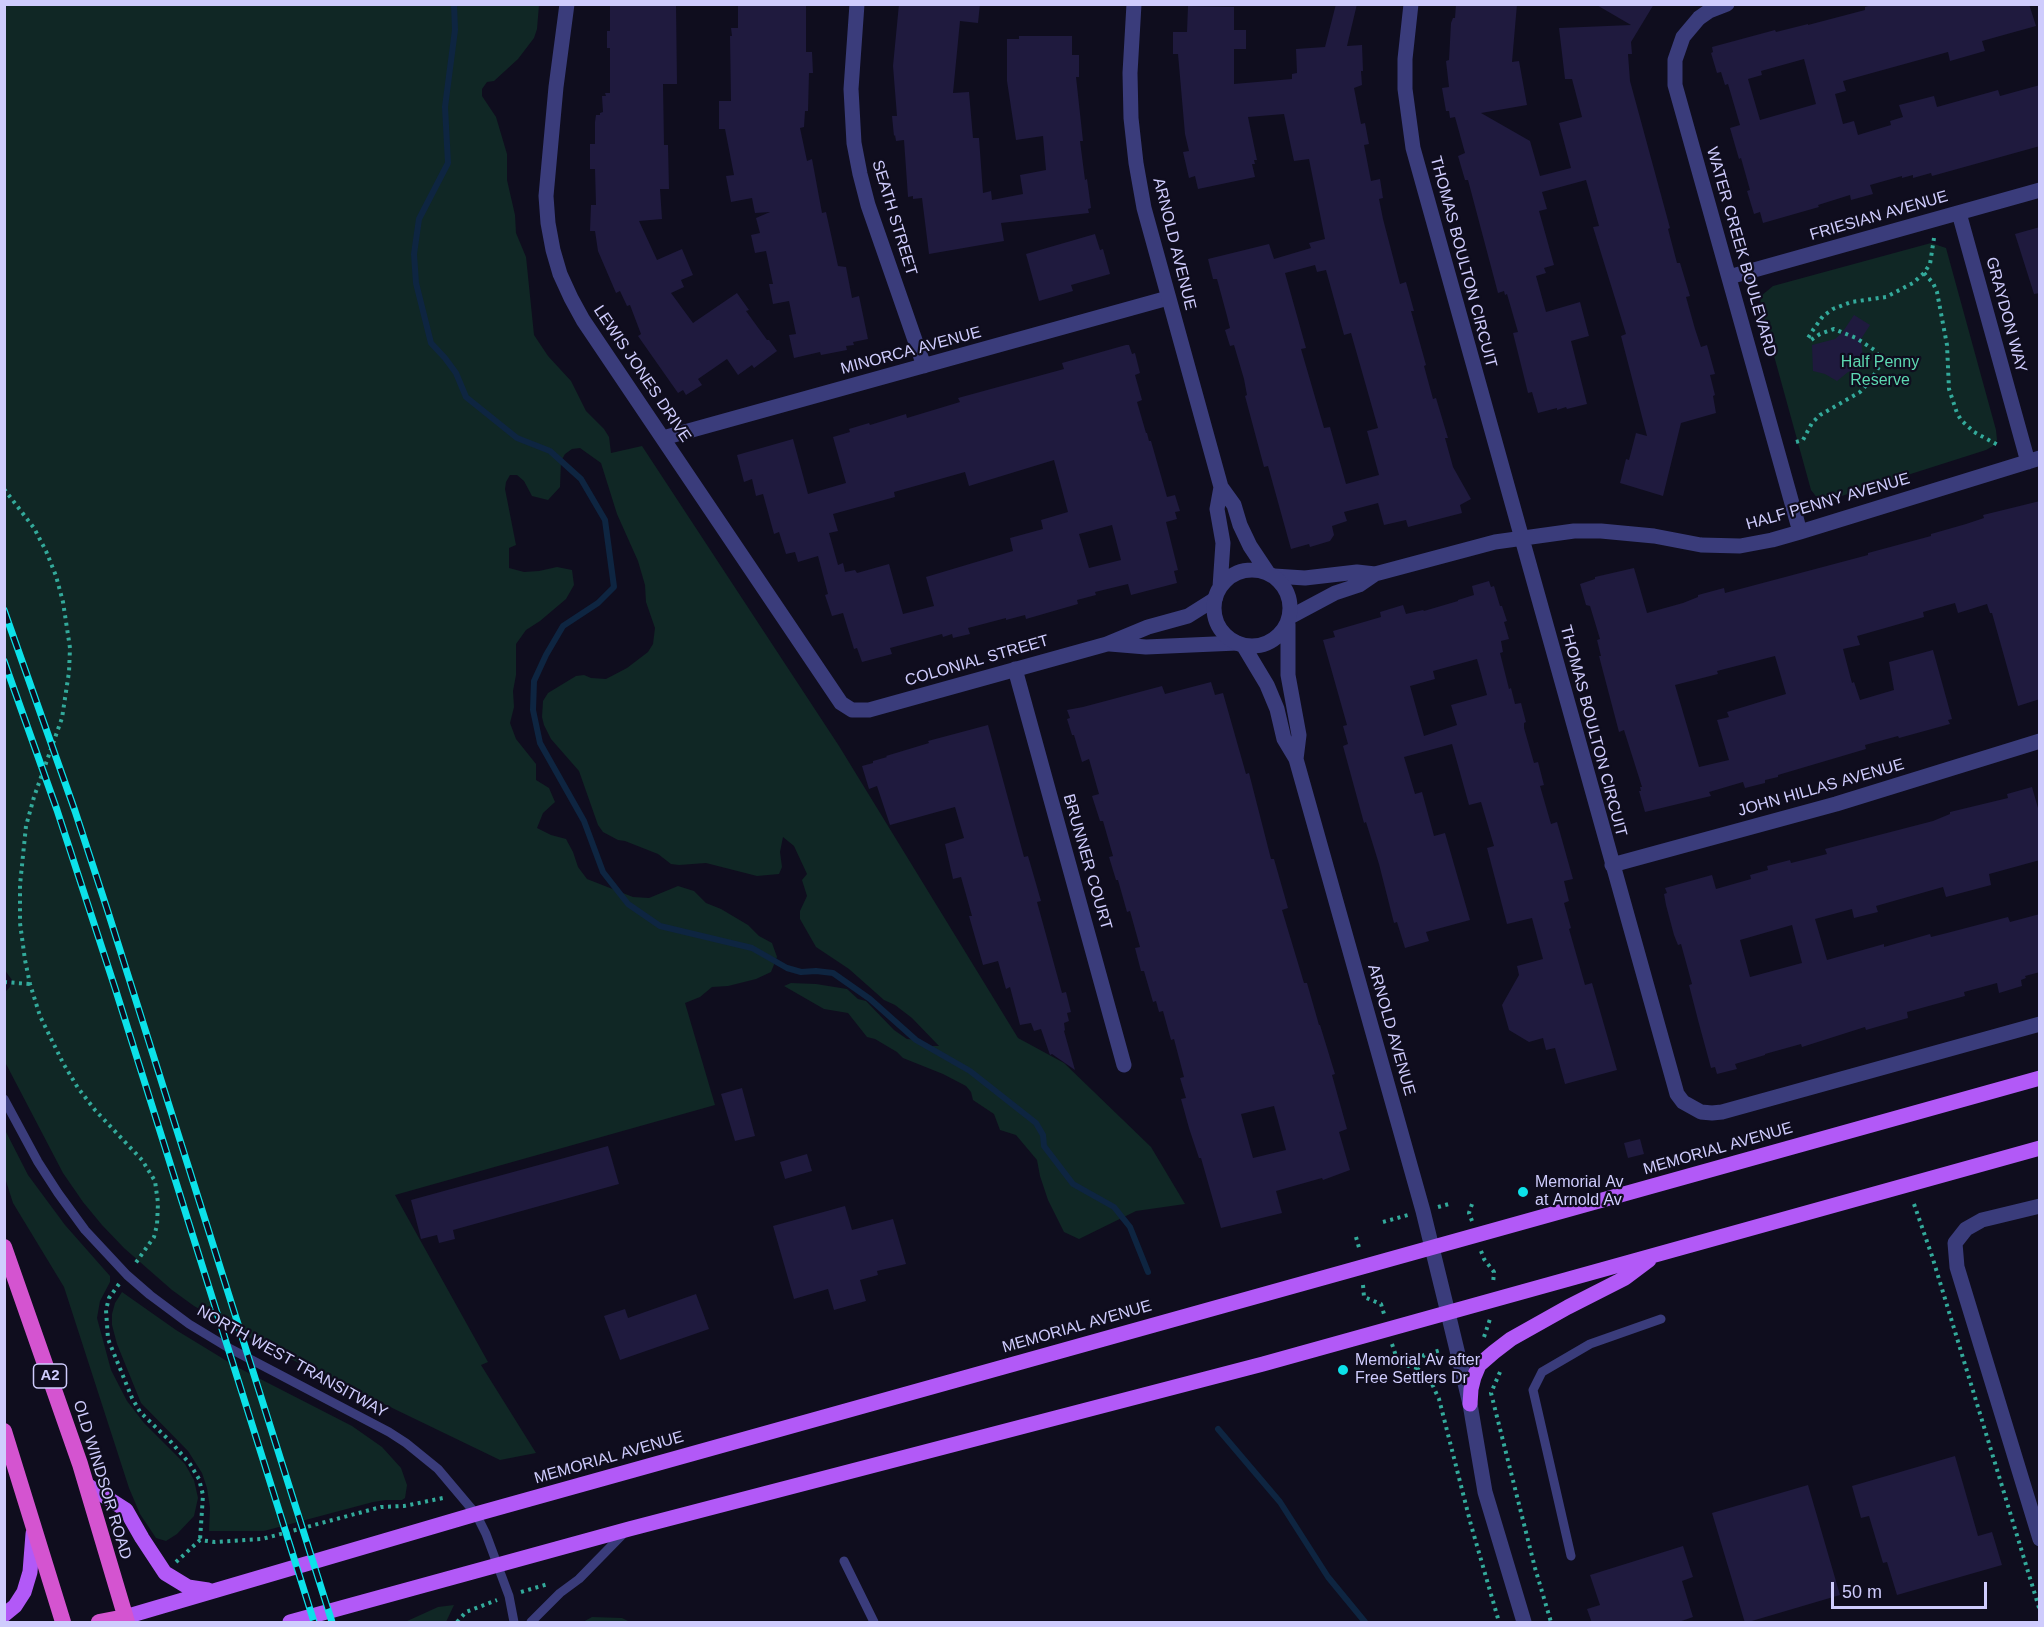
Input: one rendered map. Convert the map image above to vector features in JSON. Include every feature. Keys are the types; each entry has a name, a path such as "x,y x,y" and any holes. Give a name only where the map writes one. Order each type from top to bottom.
{"highway":[{"name":"OLD WINDSOR ROAD","path":"4,1246 87,1485 126,1620"},
{"path":"4,1431 63,1623"},
{"path":"99,1623 126,1620"}],"main road":[{"name":"MEMORIAL AVENUE","path":"126,1620 211,1591 476,1514 2040,1078"},
{"path":"290,1623 629,1528 1263,1364 2040,1148"},
{"path":"1470,1404 1471,1389 1479,1365 1494,1352 1511,1339 1625,1278 1656,1255"},
{"path":"87,1485 126,1510 165,1573 188,1587 211,1591"},
{"path":"4,1615 15,1606 24,1592 33,1549 33,1522"}],"street":[{"name":"LEWIS JONES DRIVE","path":"567,4 547,170 546,205 553,250 571,298 583,320 841,703 857,711"},
{"name":"SEATH STREET","path":"857,4 850,89 858,164 868,205 924,366"},
{"name":"ARNOLD AVENUE","path":"1134,4 1130,73 1131,118 1144,208 1221,487 1234,505 1244,534 1271,575"},
{"name":"THOMAS BOULTON CIRCUIT","path":"1411,4 1406,39 1405,79 1413,148 1672,1084 1683,1102 1701,1112 1722,1112 2040,1024"},
{"name":"WATER CREEK BOULEVARD","path":"1727,4 1709,11 1690,27 1678,48 1674,72 1675,85 1800,532"},
{"name":"FRIESIAN AVENUE","path":"1729,277 2040,190"},
{"name":"GRAYDON WAY","path":"1959,213 2034,460"},
{"name":"MINORCA AVENUE","path":"663,438 1168,298"},
{"name":"HALF PENNY AVENUE","path":"1289,620 1324,598 1359,585 1375,574 1465,549 1521,537 1574,531 1654,536 1701,545 1756,543 1800,532 2034,460"},
{"name":"ARNOLD AVENUE","path":"1217,593 1223,543 1217,509 1221,487"},
{"path":"1255,570 1271,575 1287,591 1291,604 1289,620 1280,635 1269,643 1257,646 1240,644 1226,636 1218,625 1214,612 1217,593 1229,577 1241,571 1255,570"},
{"name":"HALF PENNY AVENUE","path":"1271,575 1305,578 1357,572 1375,574"},
{"name":"COLONIAL STREET","path":"857,711 869,710 1107,644 1148,627 1188,616 1217,593"},
{"name":"ARNOLD AVENUE","path":"1289,620 1288,675 1299,735 1296,759"},
{"name":"COLONIAL STREET","path":"1107,644 1146,647 1240,644"},
{"name":"ARNOLD AVENUE","path":"1240,644 1267,685 1277,710 1284,739 1296,759 1432,1247 1470,1404 1485,1492 1524,1623"},
{"name":"BRUNNER COURT","path":"1015,669 1124,1065"},
{"name":"JOHN HILLAS AVENUE","path":"1612,865 1836,804 2040,741"},
{"path":"2040,1206 1982,1220 1966,1229 1955,1243 1957,1267 2040,1539"}],"lane":[{"name":"NORTH WEST TRANSITWAY","path":"4,1099 38,1162 58,1193 85,1230 126,1275 189,1324 227,1347 365,1419 406,1443 438,1469 476,1514 499,1564 509,1596 514,1623"},
{"path":"1571,1556 1533,1390 1542,1372 1590,1344 1661,1320"},
{"path":"531,1623 560,1593 579,1579 629,1528"},
{"path":"844,1561 874,1623"}],"path":[{"path":"1796,442 1803,440 1812,423 1820,415 1860,392 1871,380 1880,364 1876,351 1856,338 1834,329 1811,340 1808,338 1813,330 1823,316 1833,309 1851,302 1894,294 1913,283 1924,273 1932,257 1935,233"},
{"path":"1924,273 1936,287 1947,345 1949,389 1957,413 1974,432 1998,445"},
{"path":"4,489 34,528 46,551 63,602 70,648 62,718 34,797 26,826 20,865 20,923 30,984 40,1016 51,1040 78,1088 141,1160 155,1181 158,1203 157,1225 154,1237 136,1264"},
{"path":"4,982 30,984"},
{"path":"1469,1213 1473,1201"},
{"path":"1914,1204 2040,1611"},
{"path":"1356,1237 1359,1243"},
{"path":"1484,1259 1494,1272"},
{"path":"118,1284 109,1298 105,1315 108,1339 140,1412 190,1464 199,1479 203,1496 200,1540 172,1566"},
{"path":"1363,1289 1364,1297 1381,1304 1383,1311"},
{"path":"1484,1338 1490,1322"},
{"path":"1394,1351 1399,1365 1417,1368 1432,1384 1439,1399 1499,1623"},
{"path":"1417,1368 1424,1355"},
{"path":"1502,1366 1491,1393 1529,1546 1551,1623"},
{"path":"200,1540 215,1542 262,1539 381,1507 404,1506"},
{"path":"527,1589 550,1583 555,1586"},
{"path":"457,1623 466,1612 473,1608"}],"green space":[{"path":"4,5 539,5 534,38 518,59 494,81 487,82 482,89 482,96 496,117 507,154 507,180 515,215 516,233 526,257 534,335 548,356 571,381 586,411 604,429 609,437 611,453 642,446 839,746 1018,1038 1064,1063 1151,1147 1185,1204 1136,1211 1079,1239 1064,1232 1048,1200 1037,1160 1016,1135 1000,1130 994,1114 973,1100 966,1086 903,1058 875,1039 867,1037 848,1013 824,1009 784,986 791,983 816,984 847,989 858,999 866,1001 894,1030 907,1039 939,1046 912,1018 884,1000 849,969 816,947 800,919 800,911 807,896 802,880 807,874 794,846 783,837 780,852 782,867 779,874 757,876 706,863 671,864 658,854 618,840 603,832 598,825 579,771 551,739 544,725 543,701 548,693 576,676 606,679 627,668 648,652 653,644 655,628 646,602 645,585 638,561 617,514 601,463 580,448 572,449 565,454 561,461 560,487 548,500 532,496 524,481 517,475 510,475 505,489 516,545 509,548 509,568 524,572 557,567 572,570 574,585 566,599 526,630 516,644 514,707 510,723 516,739 536,764 536,780 549,788 555,802 543,813 537,828 566,839 578,867 587,879 633,897 649,898 678,886 694,891 706,903 748,925 759,936 772,943 777,957 771,972 756,979 728,986 712,987 700,997 685,1003 715,1105 395,1195 488,1362 481,1365 536,1453 500,1460 266,1347 194,1306 124,1248 83,1202 63,1173 5,1062 5,992 12,980 4,969"},
{"name":"Half Penny Reserve","path":"1931,243 1946,248 1997,440 1986,450 1829,500 1818,499 1811,490 1760,305 1761,296 1773,286"},
{"path":"5,1130 28,1175 65,1225 110,1276 110,1282 100,1301 97,1318 111,1370 127,1401 144,1423 185,1464 194,1480 198,1498 194,1516 177,1534 166,1541 156,1538 140,1514 129,1488 64,1287 13,1203 5,1178"},
{"path":"122,1292 176,1330 235,1366 352,1426 382,1447 401,1468 407,1485 405,1498 373,1502 264,1531 209,1531 210,1508 202,1473 188,1451 141,1403 117,1344 112,1325 112,1314 115,1303"},
{"path":"454,1605 446,1622 405,1622 438,1607"},
{"path":"592,1617 622,1618 630,1622 583,1622"}],"building":[{"path":"610,4 676,4 677,84 663,84 664,145 668,145 669,189 660,189 662,219 639,221 657,260 682,249 693,275 681,280 684,287 671,293 693,323 737,293 749,310 746,311 777,351 754,368 752,365 738,375 727,359 698,379 702,385 686,395 683,390 678,393 638,336 641,334 630,305 627,306 620,291 616,293 598,251 595,231 590,231 591,205 596,205 595,169 590,169 590,144 595,144 596,115 603,112 602,96 610,93 610,48 607,48 607,31 610,31"},
{"path":"738,4 806,4 806,52 812,52 813,73 809,73 808,111 805,111 804,127 800,128 807,161 812,159 822,213 826,212 838,266 846,267 852,298 859,296 868,339 853,342 854,345 846,346 847,350 821,355 820,352 794,358 789,335 796,334 789,301 773,304 769,284 773,284 766,251 755,253 751,235 760,233 756,218 770,212 755,213 752,198 731,202 726,176 734,175 725,129 719,129 719,101 731,101 730,36 732,36 731,28 738,28"},
{"path":"899,4 980,4 978,23 960,21 953,93 969,92 973,138 979,138 983,193 991,191 992,200 1023,194 1020,175 1046,170 1043,136 1016,140 1007,81 1007,39 1019,39 1019,36 1072,36 1072,55 1079,55 1079,77 1076,77 1083,141 1080,141 1091,208 1088,209 1089,213 1001,223 1004,241 929,254 922,198 908,197 904,140 896,141 894,136 892,116 897,116 893,66"},
{"path":"1336,4 1357,4 1347,46 1362,45 1362,85 1354,88 1361,124 1365,123 1369,144 1364,145 1371,181 1380,179 1383,198 1379,199 1400,284 1406,282 1414,311 1411,311 1426,365 1424,366 1433,399 1436,398 1448,438 1445,438 1453,467 1471,499 1460,505 1462,513 1408,527 1406,520 1384,525 1378,503 1344,512 1347,521 1332,526 1334,535 1330,541 1310,547 1309,544 1291,549 1268,466 1264,467 1245,396 1247,395 1244,379 1234,345 1230,346 1225,330 1230,328 1217,279 1213,279 1208,259 1269,244 1274,259 1311,248 1309,243 1325,239 1309,159 1294,161 1284,114 1248,117 1257,160 1254,160 1255,164 1252,164 1255,177 1198,189 1195,176 1189,178 1183,152 1189,151 1185,134 1178,54 1173,54 1173,32 1187,32 1188,6 1234,7 1234,30 1246,30 1246,49 1234,49 1234,84 1292,79 1292,74 1297,73 1296,49 1325,47","holes":["1315,265 1317,272 1326,270 1344,335 1351,333 1378,428 1367,431 1379,475 1346,484 1330,427 1324,428 1301,349 1306,348 1285,273"]},
{"path":"1456,4 1517,4 1512,62 1519,61 1527,105 1481,113 1530,141 1540,176 1571,168 1559,123 1582,117 1572,79 1565,79 1559,28 1631,25 1595,4 1654,4 1631,42 1632,54 1628,54 1630,81 1670,228 1668,229 1677,263 1680,263 1690,296 1686,297 1695,329 1701,347 1707,345 1715,374 1710,375 1715,395 1713,396 1716,413 1681,423 1663,496 1620,483 1636,433 1647,436 1621,336 1626,334 1593,227 1599,226 1586,180 1542,192 1547,209 1539,211 1554,265 1544,268 1546,273 1536,276 1546,312 1580,302 1589,336 1571,341 1587,404 1538,413 1532,392 1528,393 1513,333 1518,332 1507,294 1505,295 1504,291 1498,293 1468,180 1465,180 1458,156 1465,153 1455,117 1450,118 1449,111 1446,111 1442,88 1449,87 1446,61 1449,60 1451,23 1455,18"},
{"path":"1875,4 2029,4 2036,26 1982,41 1985,51 1950,61 1948,52 1843,81 1846,91 1835,94 1843,124 1854,121 1858,135 1891,125 1890,121 1903,117 1899,105 1934,96 1937,107 1998,90 2000,96 2040,85 2040,146 1932,176 1931,173 1913,178 1913,175 1902,178 1902,176 1870,185 1873,194 1851,200 1850,195 1818,205 1819,207 1763,223 1760,212 1754,214 1747,191 1750,190 1730,128 1740,125 1728,84 1725,85 1721,72 1717,73 1711,53 1713,52 1712,47 1775,30 1776,32 1808,25 1865,10 1865,7","holes":["1804,59 1816,104 1760,120 1748,79 1762,75 1761,71"]},
{"path":"2040,227 2040,293 2034,294 2015,234"},
{"path":"1095,234 1100,250 1103,249 1110,274 1071,285 1073,291 1039,301 1026,254"},
{"path":"1854,315 1870,325 1861,339 1864,367 1848,372 1837,381 1825,374 1813,371 1812,345 1835,339"},
{"path":"1126,345 1129,345 1132,354 1135,353 1140,373 1135,375 1142,400 1137,402 1167,497 1175,495 1180,511 1175,512 1177,519 1166,522 1178,570 1174,571 1177,583 1131,595 1128,584 1095,592 1096,595 1077,600 1078,604 1026,619 1025,615 968,628 970,634 953,638 952,634 943,637 942,634 890,648 892,654 862,662 857,648 854,649 843,613 832,616 825,595 828,594 818,556 798,562 795,552 786,554 779,532 774,534 763,494 756,496 752,479 744,482 737,455 793,439 808,494 846,483 833,437 869,423 870,425 906,414 907,418 960,402 958,398 1064,369 1062,363","holes":["1054,460 1068,512 1041,520 1043,529 1010,538 1013,551 926,577 934,606 903,614 889,564 857,573 855,570 845,572 843,563 838,565 829,533 838,531 833,514 895,497 894,492 965,472 969,486","1112,525 1121,560 1089,568 1079,534"]},
{"path":"2040,501 2040,699 2018,706 1992,613 1987,604 1958,613 1955,603 1923,612 1924,617 1857,636 1860,645 1843,649 1852,683 1854,682 1860,700 1894,690 1889,662 1933,650 1952,719 1948,720 1950,724 1865,745 1866,749 1778,775 1778,777 1765,780 1765,783 1745,788 1743,782 1709,792 1711,796 1645,812 1639,791 1642,787 1624,730 1619,732 1599,656 1601,656 1597,640 1600,639 1590,606 1586,605 1580,584 1595,579 1595,577 1634,568 1647,613 1724,588 1725,593 1868,555 1868,553 1931,536 1931,534 1984,518 1983,515","holes":["1775,656 1786,694 1727,712 1729,717 1717,720 1729,760 1699,767 1675,685"]},
{"path":"1489,581 1491,587 1494,586 1507,621 1504,622 1509,639 1501,641 1503,652 1500,653 1515,704 1521,703 1526,722 1524,728 1534,763 1538,762 1544,785 1540,786 1551,824 1557,822 1573,879 1564,881 1569,901 1564,903 1571,928 1569,929 1585,985 1592,983 1617,1070 1565,1084 1555,1048 1546,1050 1543,1038 1529,1042 1509,1030 1502,1005 1519,975 1517,966 1543,959 1532,918 1507,924 1487,848 1494,846 1481,802 1469,805 1452,744 1404,757 1415,794 1422,792 1434,836 1445,833 1470,920 1426,932 1429,941 1405,948 1397,922 1394,923 1379,864 1366,822 1364,823 1343,746 1348,744 1343,726 1347,725 1323,640 1335,637 1333,631 1381,617 1380,612 1403,605 1406,614 1458,601 1474,595 1472,586","holes":["1477,659 1487,695 1451,705 1457,725 1424,736 1410,686 1435,679 1433,671"]},
{"path":"1211,682 1215,695 1223,693 1246,774 1249,773 1271,859 1274,859 1288,908 1282,910 1335,1074 1332,1075 1347,1129 1339,1132 1350,1170 1323,1180 1322,1178 1276,1191 1282,1213 1221,1228 1181,1099 1186,1098 1180,1078 1184,1077 1174,1039 1171,1040 1163,1011 1159,1012 1156,1001 1153,1002 1144,971 1141,971 1135,948 1140,947 1130,911 1127,912 1118,880 1116,880 1109,857 1113,856 1103,821 1100,821 1092,796 1099,794 1089,759 1082,762 1067,719 1070,718 1067,710 1162,686 1165,694","holes":["1274,1106 1286,1150 1253,1158 1241,1114"]},
{"path":"988,725 1024,857 1028,856 1041,901 1037,902 1062,993 1066,992 1071,1012 1067,1013 1069,1021 1064,1023 1064,1031 1075,1070 1052,1054 1050,1055 1041,1029 1034,1031 1031,1023 1020,1025 1010,987 1006,989 998,961 983,965 961,877 953,879 945,844 964,838 955,807 890,825 877,786 869,789 862,766 929,743 928,741"},
{"path":"2032,787 2040,815 2040,860 1989,874 1991,885 1946,897 1943,887 1876,906 1878,912 1854,918 1852,909 1815,919 1827,960 1884,944 1884,947 1930,934 1931,937 2008,917 2010,922 2040,914 2040,972 2025,976 2026,978 2021,980 2022,986 1999,993 1997,983 1964,992 1965,996 1907,1012 1908,1018 1866,1030 1865,1027 1802,1047 1801,1044 1765,1054 1735,1064 1737,1069 1717,1074 1715,1067 1711,1068 1689,985 1692,984 1681,944 1678,945 1674,935 1666,905 1665,888 1712,875 1716,889 1751,879 1750,875 1768,870 1767,866 1827,854 1825,849 1933,821 1950,812 2008,798 2007,794","holes":["1792,925 1802,963 1750,977 1740,940"]},
{"path":"742,1088 755,1136 735,1141 721,1094"},
{"path":"1640,1139 1644,1154 1628,1158 1624,1143"},
{"path":"608,1146 619,1184 453,1230 455,1239 439,1243 437,1235 421,1239 411,1200"},
{"path":"807,1154 812,1171 785,1179 780,1162"},
{"path":"845,1206 852,1230 893,1219 906,1264 877,1271 878,1275 860,1280 866,1301 834,1310 828,1289 794,1299 773,1226"},
{"path":"696,1294 709,1329 620,1360 604,1316 625,1309 628,1318"},
{"path":"1955,1456 1978,1536 1992,1532 2002,1565 1897,1595 1887,1562 1883,1563 1869,1516 1861,1518 1852,1486"},
{"path":"1808,1485 1840,1595 1745,1623 1712,1513"},
{"path":"1683,1546 1693,1577 1682,1581 1693,1617 1676,1623 1592,1623 1587,1609 1600,1605 1590,1575"}],"waterway":[{"path":"454,4 455,30 445,107 448,163 419,219 414,254 416,283 431,343 456,373 466,397 517,438 550,451 581,479 605,520 614,587 598,603 563,626 534,681 533,710 540,743 584,821 603,872 628,904 660,926 752,948 787,968 801,972 833,973 870,999 916,1040 970,1071 1036,1123 1043,1135 1044,1146 1073,1184 1114,1207 1130,1227 1148,1272"},
{"path":"1218,1429 1280,1502 1328,1577 1365,1622"}],"railway":[{"path":"4,610 109,915 332,1622"},
{"path":"4,661 57,810 116,991 314,1622"}],"place":[{"name":"Memorial Av at Arnold Av","path":"1523,1192"},
{"name":"Memorial Av after Free Settlers Dr","path":"1343,1370"}]}
